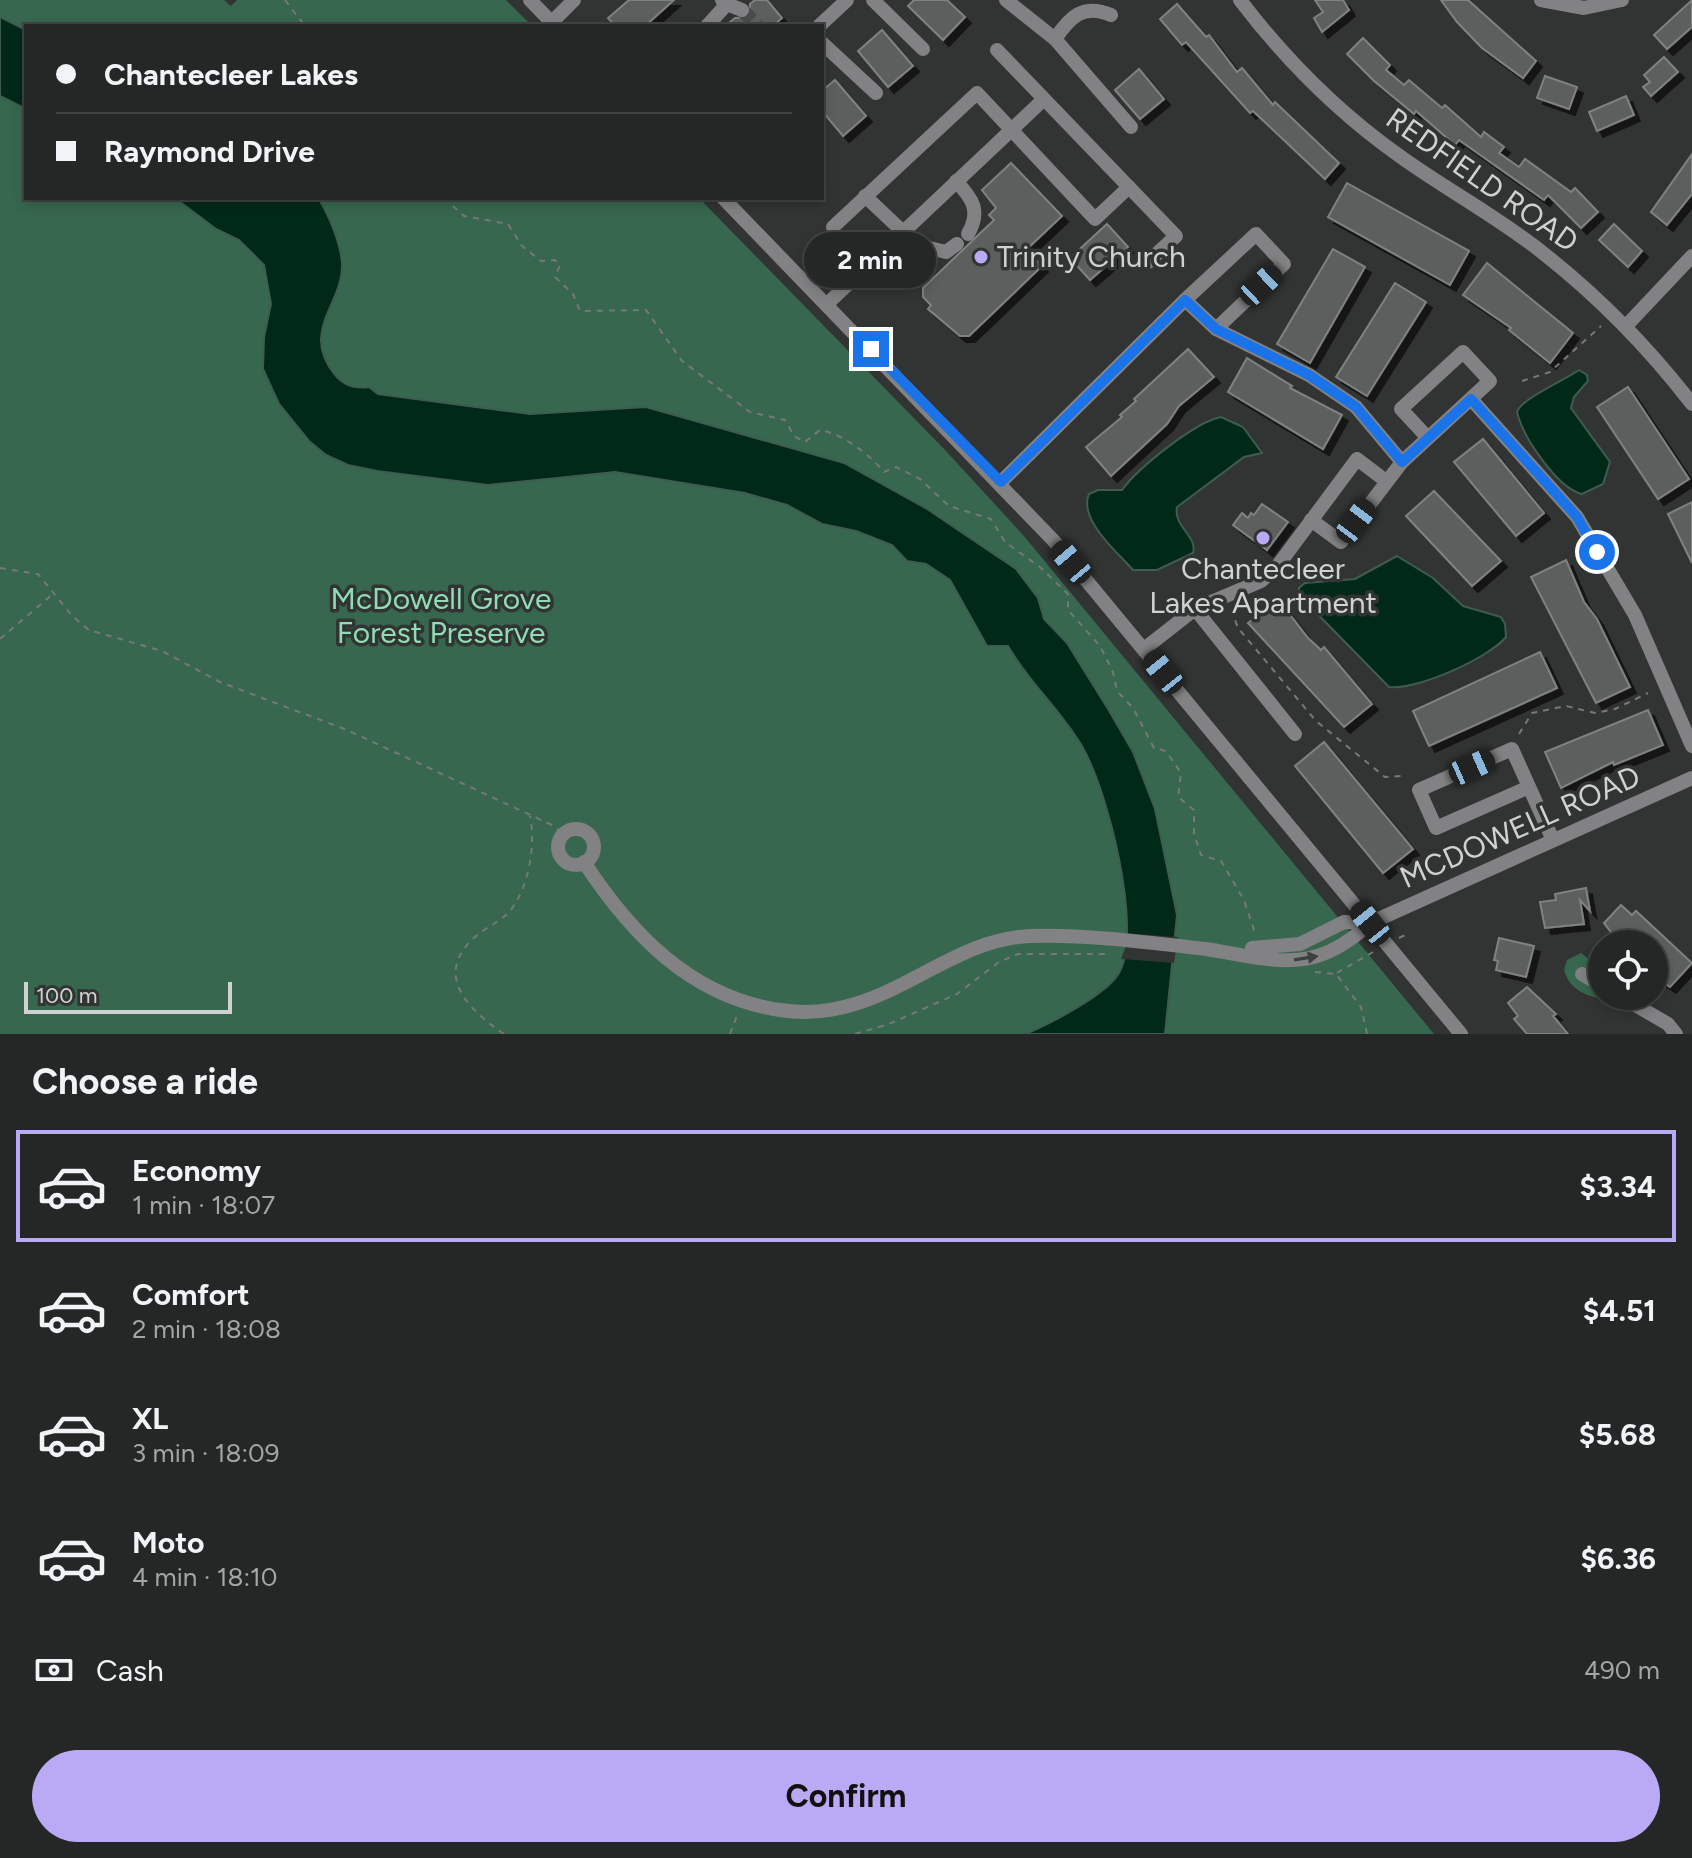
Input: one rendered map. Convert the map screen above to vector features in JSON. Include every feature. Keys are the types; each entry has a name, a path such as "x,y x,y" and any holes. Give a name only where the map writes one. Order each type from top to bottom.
{"street":[{"path":"530,0 554,24 574,0"},
{"path":"873,0 923,49"},
{"path":"1006,0 1055,39 1131,127"},
{"name":"REDFIELD ROAD","path":"1240,0 1291,60 1355,121 1410,164 1540,250 1626,326 1692,404"},
{"path":"1541,0 1584,8 1622,0"},
{"path":"821,24 842,1"},
{"path":"708,24 725,2 742,10"},
{"path":"1055,39 1073,14 1096,8 1111,15"},
{"path":"824,45 876,93"},
{"path":"997,50 1176,236 1148,262"},
{"path":"833,227 977,93 1095,219 1129,187"},
{"path":"827,304 1043,100"},
{"path":"865,196 901,234 933,251 946,252 963,239 976,213 973,200 956,181"},
{"path":"725,200 1001,482 1144,649 1461,1034"},
{"path":"1001,482 1256,234 1284,264 1216,329"},
{"path":"1626,326 1692,256"},
{"path":"1185,300 1216,329 1309,375 1356,407 1402,462"},
{"path":"1311,520 1341,542 1402,462 1490,381 1463,352 1401,409 1428,438"},
{"path":"1471,399 1577,517 1635,615 1692,746"},
{"path":"1144,649 1195,609 1261,581 1276,568 1357,459 1386,481"},
{"path":"1195,609 1295,734"},
{"path":"1529,787 1436,828 1419,790 1512,749 1553,840"},
{"name":"MCDOWELL ROAD","path":"1370,923 1692,778"},
{"path":"579,829 593,841 593,853 584,862 571,864 561,857 558,845 563,834 579,829"},
{"path":"584,862 615,908 655,950 689,976 743,1000 779,1010 831,1010 889,994 964,955 1000,941 1028,936 1201,949 1281,959 1312,958 1350,941 1370,923"},
{"path":"1201,949 1300,944 1344,922 1370,923"},
{"path":"1582,974 1588,978"},
{"path":"1644,1010 1668,1024 1676,1034"}],"path":[{"path":"285,0 303,24"},
{"path":"446,200 464,216 508,224 522,246 541,261 555,260 560,265 555,277 573,294 580,311 646,310 682,361 750,412 785,420 794,436 805,442 820,430 832,432 875,461 884,472 896,467 920,479 949,506 991,519 1005,542 1040,567 1068,594 1068,610 1100,646 1113,672 1117,691 1133,708 1154,748 1166,751 1181,773 1178,797 1194,810 1194,834 1201,855 1221,861 1256,930 1249,948"},
{"path":"1522,381 1550,372 1606,321"},
{"path":"0,568 31,571 89,630 162,651 220,682 347,730 530,815 563,834"},
{"path":"0,639 55,592"},
{"path":"1230,606 1238,628 1316,721 1385,777 1401,776"},
{"path":"1512,749 1532,713 1566,706 1595,713 1615,709 1648,693"},
{"path":"504,1034 471,1010 458,986 456,970 467,945 509,911 519,895 530,858 530,815"},
{"path":"1367,1034 1361,1007 1336,974 1371,953"},
{"path":"855,1034 889,1024 957,994 999,962 1018,954 1108,954"},
{"path":"730,1034 743,1000"}],"green space":[{"name":"McDowell Grove Forest Preserve","path":"0,0 224,0 231,6 237,0 506,0 530,24 24,24 24,200 701,200 946,451 1024,536 1434,1034 0,1034"},
{"path":"1581,953 1588,958 1585,970 1588,973 1588,995 1573,986 1568,979 1564,970 1567,960"}],"shaded area":[{"path":"0,17 24,29 24,108 0,96"},
{"path":"178,200 319,200 333,229 342,263 341,278 322,331 321,344 325,359 335,375 346,384 369,387 378,394 530,414 646,407 844,463 927,509 1016,569 1038,598 1044,619 1067,643 1133,752 1155,809 1177,915 1165,1034 1025,1034 1063,1016 1114,980 1126,951 1125,893 1111,826 1093,768 1083,748 1008,646 987,646 950,580 926,564 907,561 892,545 856,531 822,524 787,505 745,493 615,472 488,485 377,471 348,465 326,455 309,441 279,404 263,369 264,337 271,304 264,265 239,240 216,229"},
{"path":"1579,370 1587,375 1588,381 1574,397 1571,408 1610,462 1603,484 1582,494 1562,482 1542,460 1526,435 1517,412 1535,395"},
{"path":"1221,417 1243,427 1262,453 1244,457 1177,507 1179,520 1192,541 1193,553 1157,570 1133,570 1094,524 1087,504 1089,494 1098,490 1122,490 1168,447 1197,427"},
{"path":"1397,556 1433,578 1463,606 1501,617 1506,637 1484,654 1451,671 1416,684 1389,687 1299,595 1299,588 1305,583 1355,579"}],"pier":[{"path":"1124,933 1178,937 1174,963 1121,959 1126,946"}],"building":[{"path":"629,0 674,0 647,24 613,24 608,18"},
{"path":"755,0 767,0 782,18 775,24 728,24 735,18 749,17 750,4"},
{"path":"914,0 947,0 965,17 943,40 908,6"},
{"path":"1315,0 1343,0 1349,10 1322,32 1314,18 1323,12"},
{"path":"1441,0 1468,0 1536,61 1523,78 1482,48"},
{"path":"1692,0 1692,27 1667,49 1654,35"},
{"path":"1177,4 1206,37 1209,35 1237,72 1242,68 1273,105 1275,102 1339,163 1325,179 1253,111 1250,113 1186,42 1182,45 1160,19"},
{"path":"882,30 913,66 888,87 858,51"},
{"path":"1363,38 1390,65 1386,70 1404,85 1409,80 1442,108 1445,105 1481,137 1484,132 1504,147 1499,153 1519,167 1525,159 1571,192 1575,188 1598,212 1581,228 1548,195 1544,200 1459,140 1455,145 1416,111 1414,114 1374,81 1347,54"},
{"path":"1664,57 1678,72 1651,96 1643,87 1650,82 1644,75"},
{"path":"1139,69 1164,99 1140,119 1115,90"},
{"path":"1545,76 1577,87 1569,109 1537,98"},
{"path":"835,80 866,116 843,136 824,113 824,89"},
{"path":"1626,96 1634,115 1597,131 1589,112"},
{"path":"1692,154 1692,194 1667,225 1651,212"},
{"path":"1011,163 1062,216 1026,250 1042,266 969,336 960,336 928,309 931,305 923,297 923,288 994,220 989,215 996,208 982,190"},
{"path":"1347,183 1469,251 1450,285 1328,217"},
{"path":"1107,224 1128,247 1090,280 1070,258"},
{"path":"1614,224 1642,251 1628,267 1599,240"},
{"path":"1333,249 1365,267 1310,363 1277,344"},
{"path":"1487,263 1573,333 1550,363 1509,330 1511,328 1463,295"},
{"path":"1395,283 1426,302 1367,396 1336,377"},
{"path":"1188,349 1214,377 1179,406 1167,424 1111,476 1086,447 1122,417 1120,415 1136,401 1134,399"},
{"path":"1247,358 1292,386 1290,388 1342,415 1323,449 1228,392"},
{"path":"1628,387 1689,479 1658,499 1597,407"},
{"path":"1483,439 1544,513 1516,536 1454,462"},
{"path":"1434,491 1501,561 1472,586 1406,516"},
{"path":"1692,502 1692,563 1668,514"},
{"name":"Chantecleer Lakes Apartment","path":"1262,504 1288,522 1267,550 1233,525 1242,513 1248,518"},
{"path":"1566,560 1584,602 1597,619 1630,687 1596,703 1531,577"},
{"path":"1278,599 1308,638 1321,650 1324,647 1372,704 1344,727 1248,623"},
{"path":"1540,652 1557,688 1429,746 1413,711"},
{"path":"1648,710 1663,745 1614,765 1613,762 1561,788 1545,752"},
{"path":"1324,742 1413,849 1383,873 1295,766"},
{"path":"1586,888 1590,911 1580,900 1584,924 1545,928 1540,902 1556,900 1555,894"},
{"path":"1621,905 1632,915 1636,911 1656,930 1609,930 1604,923"},
{"path":"1499,938 1534,946 1526,977 1496,970 1498,961 1494,960"},
{"path":"1668,941 1692,963 1668,986"},
{"path":"1527,987 1556,1014 1553,1016 1568,1034 1527,1034 1514,1019 1518,1016 1508,1003"}],"tunnel":[{"path":"742,10 756,24"}],"place":[{"name":"Trinity Church","path":"981,257"},
{"name":"Chantecleer Lakes Apartment","path":"1263,538"}],"route":[{"path":"871,349 1001,482 1185,300 1216,329 1309,375 1356,407 1402,462 1471,399 1577,517 1597,552"}]}
